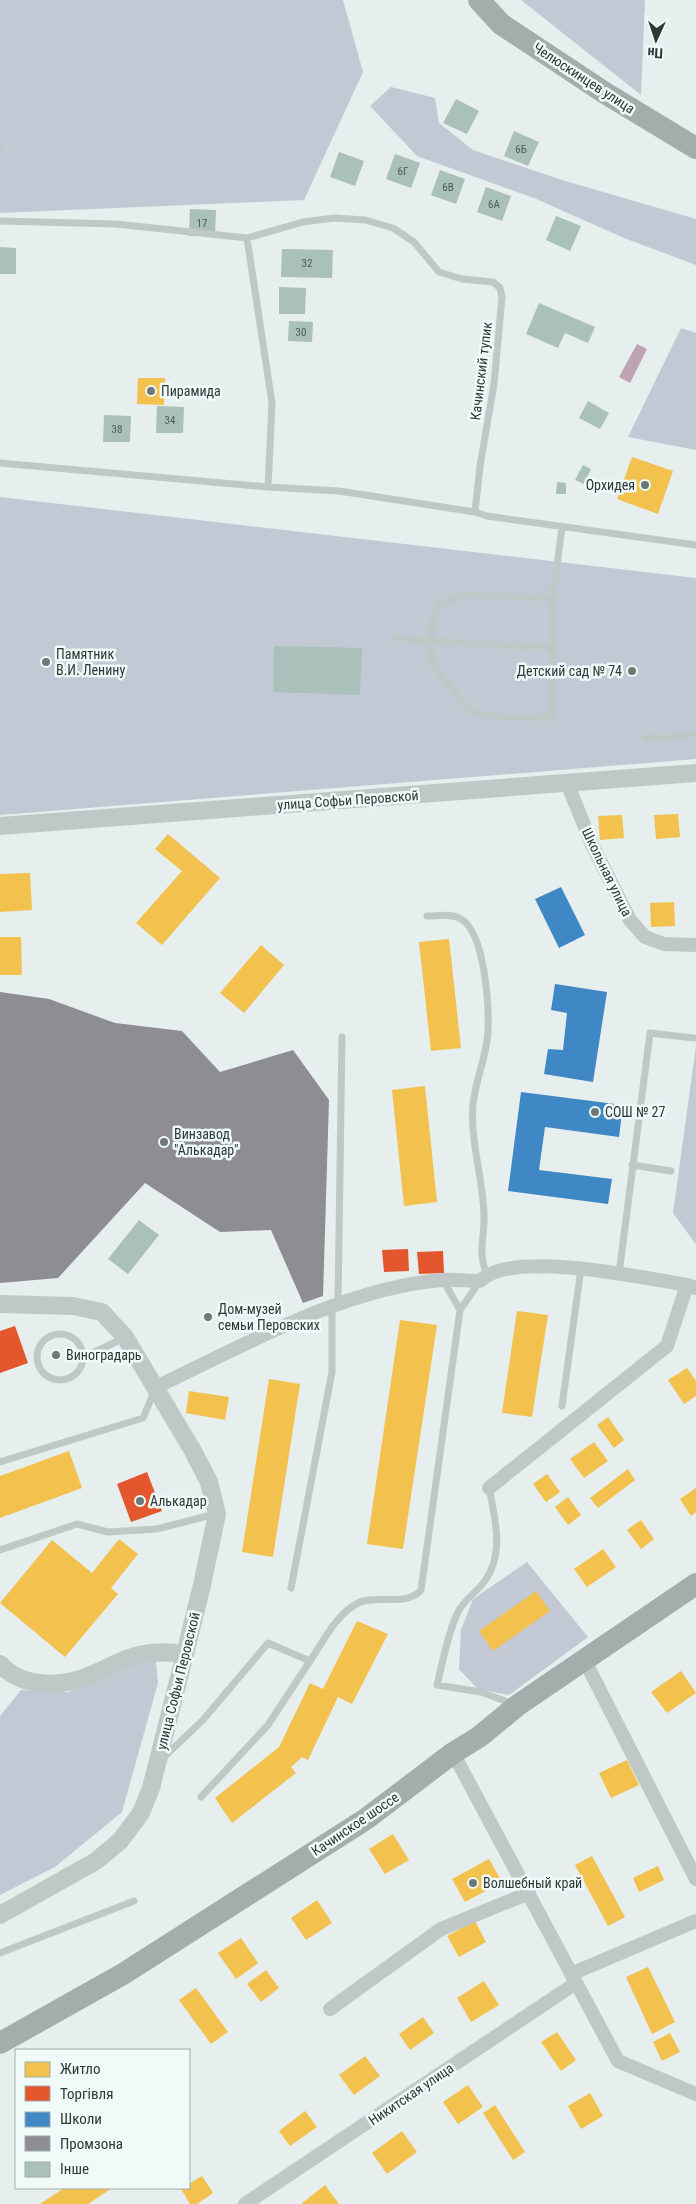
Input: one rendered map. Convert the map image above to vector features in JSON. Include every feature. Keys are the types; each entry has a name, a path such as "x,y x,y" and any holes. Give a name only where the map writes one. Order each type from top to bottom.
{"main road":[{"name":"Челюскинцев улица","path":"479,0 501,24 604,93 696,148"},
{"name":"Качинское шоссе","path":"0,2043 123,1974 366,1819 453,1753 478,1737 518,1705 696,1584"}],"street":[{"name":"улица Софьи Перовской","path":"0,826 696,773"},
{"name":"Школьная улица","path":"566,783 593,847 630,920 644,937 664,944 696,945"},
{"path":"156,1387 335,1304 384,1290 443,1280 484,1278 511,1267 550,1266 619,1274 692,1286 667,1346 489,1488"},
{"name":"улица Софьи Перовской","path":"0,1304 73,1306 102,1312 125,1337 156,1387 209,1482 217,1514 202,1585 151,1788 141,1813 120,1841 96,1861 0,1915"},
{"path":"10,1675 36,1683 61,1683 82,1678 138,1655 159,1651 185,1654"},
{"path":"584,1661 696,1878"},
{"path":"453,1753 618,2061 696,2094"},
{"path":"330,2009 441,1929 529,1893"},
{"name":"Никитская улица","path":"245,2204 574,1978 696,1921"}],"lane":[{"name":"Качинский тупик","path":"247,238 303,222 334,218 365,220 393,228 414,242 438,272 462,279 493,282 500,288 502,297 494,384 480,466 475,512"},
{"path":"0,221 116,224 247,238 272,403 268,487"},
{"path":"0,463 268,487 339,491 475,512 487,516 696,545"},
{"path":"553,598 462,596 439,605 431,628 432,664 458,698 474,713 502,717 552,718 551,648 553,598 562,526"},
{"path":"396,639 551,648"},
{"path":"646,738 696,735"},
{"path":"201,1797 268,1725 338,1621 350,1608 360,1602 410,1597 422,1590 460,1310 484,1278 481,1257 484,1216 474,1137 473,1105 488,1031 486,992 479,945 472,931 462,919 450,916 428,916"},
{"path":"619,1274 650,1033 694,1038"},
{"path":"291,1588 332,1372 342,1037"},
{"path":"632,1165 671,1171"},
{"path":"562,1406 581,1269"},
{"path":"443,1280 460,1310"},
{"path":"84,1357 78,1342 65,1334 57,1334 43,1341 36,1354 40,1370 45,1376 59,1381 67,1380 79,1371 84,1357 125,1337"},
{"path":"0,1462 143,1418 156,1387"},
{"path":"489,1488 498,1533 494,1562 485,1581 469,1596 457,1613 447,1643 437,1685 481,1692 518,1705"},
{"path":"0,1550 77,1524 108,1532 156,1529 217,1514"},
{"path":"157,1763 204,1720 268,1643 310,1661"},
{"path":"0,1953 134,1901"}],"shaded area":[{"path":"0,0 343,0 363,72 304,200 0,213"},
{"path":"521,0 645,0 641,95"},
{"path":"391,87 435,98 439,123 473,150 562,180 696,219 696,265 624,238 534,198 417,156 370,106"},
{"path":"681,328 696,333 696,450 628,437"},
{"path":"637,344 647,349 630,383 619,377"},
{"path":"0,497 696,578 696,759 0,815"},
{"path":"696,1046 696,1243 695,1243 673,1213"},
{"path":"527,1562 588,1637 509,1695 478,1689 459,1669 461,1630 473,1599"},
{"path":"156,1660 158,1683 122,1812 55,1867 0,1895 0,1716 21,1690 68,1692 125,1667"}],"building: Житло":[{"name":"Пирамида","path":"138,378 165,378 164,405 137,404"},
{"name":"Орхидея","path":"632,457 673,471 658,514 617,499"},
{"path":"678,814 680,837 656,839 654,815"},
{"path":"622,815 624,838 600,840 598,816"},
{"path":"168,834 220,878 162,945 136,923 182,871 155,849"},
{"path":"30,873 32,910 0,912 0,874"},
{"path":"674,902 675,926 651,927 650,903"},
{"path":"0,937 21,937 22,975 0,975"},
{"path":"449,939 461,1048 431,1051 419,942"},
{"path":"261,945 284,965 244,1013 220,993"},
{"path":"425,1086 437,1202 404,1206 392,1090"},
{"path":"517,1311 548,1315 532,1417 502,1413"},
{"path":"400,1320 437,1325 403,1549 367,1544"},
{"path":"687,1368 696,1381 696,1396 684,1404 668,1380"},
{"path":"269,1379 300,1384 273,1557 242,1552"},
{"path":"189,1391 229,1397 225,1420 186,1413"},
{"path":"608,1417 624,1440 614,1448 597,1425"},
{"path":"594,1442 608,1461 584,1478 570,1459"},
{"path":"69,1451 82,1488 0,1518 0,1476"},
{"path":"628,1469 635,1480 598,1508 590,1498"},
{"path":"547,1474 560,1492 546,1502 533,1484"},
{"path":"696,1488 696,1512 691,1516 680,1499"},
{"path":"568,1497 581,1515 568,1525 555,1507"},
{"path":"641,1520 654,1539 641,1549 627,1530"},
{"path":"119,1539 138,1554 111,1588 118,1594 65,1657 0,1603 52,1540 92,1573"},
{"path":"603,1549 616,1567 587,1587 574,1569"},
{"path":"536,1591 550,1611 493,1651 479,1631"},
{"path":"357,1621 388,1634 352,1704 338,1697 308,1760 302,1757 291,1767 296,1773 232,1823 215,1798 279,1747 310,1683 323,1689"},
{"path":"681,1671 696,1693 667,1713 651,1692"},
{"path":"627,1760 639,1785 611,1798 599,1773"},
{"path":"393,1834 409,1860 385,1874 369,1849"},
{"path":"592,1856 625,1917 608,1926 575,1865"},
{"path":"489,1859 502,1882 465,1902 452,1879"},
{"path":"658,1866 664,1880 639,1892 633,1878"},
{"path":"317,1900 332,1923 306,1940 291,1918"},
{"path":"475,1921 486,1942 459,1957 447,1936"},
{"path":"241,1938 258,1963 236,1979 218,1953"},
{"path":"648,1967 675,2022 652,2034 626,1977"},
{"path":"266,1970 279,1988 261,2002 247,1984"},
{"path":"484,1981 499,2005 471,2022 457,1998"},
{"path":"196,1988 228,2032 211,2044 179,2000"},
{"path":"423,2017 434,2033 410,2050 399,2034"},
{"path":"557,2032 576,2060 561,2071 541,2042"},
{"path":"670,2033 680,2052 662,2061 653,2042"},
{"path":"365,2056 380,2076 354,2095 339,2075"},
{"path":"468,2085 483,2107 458,2124 443,2102"},
{"path":"590,2093 603,2116 581,2129 568,2106"},
{"path":"495,2105 525,2152 513,2160 483,2113"},
{"path":"305,2111 317,2127 290,2146 279,2131"},
{"path":"402,2131 417,2152 387,2174 372,2153"},
{"path":"202,2176 213,2193 197,2204 190,2204 181,2189 190,2189 190,2183"},
{"path":"325,2185 339,2204 301,2204"},
{"path":"62,2189 110,2189 88,2204 40,2204"}],"building: Торгівля":[{"path":"408,1249 409,1271 384,1272 382,1250"},
{"path":"443,1251 444,1273 419,1274 417,1252"},
{"path":"15,1326 28,1363 0,1373 0,1331"},
{"name":"Алькадар","path":"147,1472 162,1511 131,1522 117,1484"}],"building: Школи":[{"path":"561,887 585,935 559,948 535,899"},
{"name":"СОШ № 27","path":"555,984 607,992 593,1082 544,1074 548,1049 563,1050 567,1013 551,1010"},
{"name":"СОШ № 27","path":"521,1092 623,1105 619,1137 545,1127 539,1170 612,1179 608,1204 508,1191"}],"building: Промзона":[{"name":"Винзавод \"Алькадар\"","path":"0,992 49,999 115,1023 182,1031 220,1072 293,1050 329,1100 323,1296 303,1303 271,1230 220,1232 145,1183 58,1278 0,1283"}],"building: Інше":[{"path":"456,99 479,111 467,134 443,123"},
{"path":"514,131 539,142 528,166 504,156"},
{"path":"339,152 364,161 355,186 330,177"},
{"path":"395,154 420,163 411,188 386,179"},
{"path":"440,170 465,179 456,204 431,195"},
{"path":"486,187 511,196 502,221 477,212"},
{"path":"190,209 216,210 215,236 189,236"},
{"path":"556,216 581,226 570,251 546,240"},
{"path":"0,247 16,248 16,274 0,274"},
{"path":"282,249 333,250 332,278 281,277"},
{"path":"279,287 306,288 305,314 279,314"},
{"path":"539,303 595,327 588,343 565,333 558,348 526,334"},
{"path":"289,321 313,322 312,342 288,341"},
{"path":"588,401 609,413 600,429 579,418"},
{"path":"157,406 184,407 183,433 156,433"},
{"path":"104,415 131,416 130,442 103,442"},
{"path":"583,465 591,469 584,484 575,480"},
{"path":"557,482 566,483 566,494 556,494"},
{"path":"274,646 362,648 360,695 273,692"},
{"path":"139,1220 159,1235 128,1274 108,1259"}],"place":[{"name":"Пирамида","path":"151,391"},
{"name":"Орхидея","path":"645,485"},
{"name":"Памятник В.И. Ленину","path":"46,662"},
{"name":"Детский сад № 74","path":"632,671"},
{"name":"СОШ № 27","path":"595,1112"},
{"name":"Винзавод \"Алькадар\"","path":"164,1142"},
{"name":"Дом-музей семьи Перовских","path":"208,1317"},
{"name":"Виноградарь","path":"56,1355"},
{"name":"Алькадар","path":"140,1501"},
{"name":"Волшебный край","path":"473,1883"}]}
